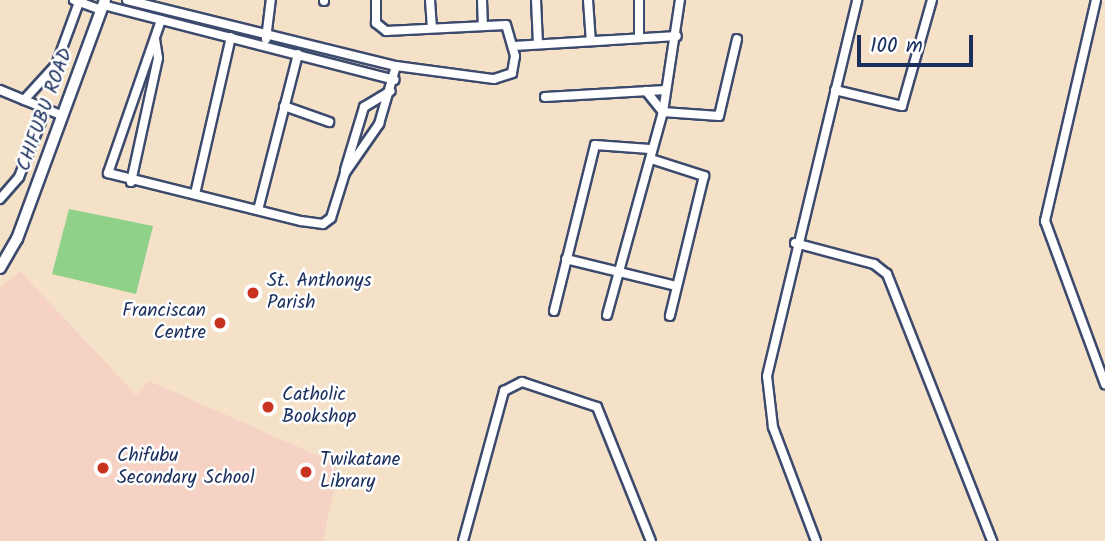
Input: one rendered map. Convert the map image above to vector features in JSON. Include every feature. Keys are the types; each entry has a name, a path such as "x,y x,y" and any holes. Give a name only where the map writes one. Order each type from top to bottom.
{"main road":[{"name":"CHIFUBU ROAD","path":"0,268 63,116 103,5"}],"street":[{"path":"127,0 396,66 494,79 512,73 514,46 506,25 380,29 376,0"},
{"path":"265,45 271,0"},
{"path":"430,0 432,28"},
{"path":"482,0 483,24"},
{"path":"536,0 538,44"},
{"path":"588,0 591,38"},
{"path":"639,0 639,35"},
{"path":"607,315 651,159 650,149 663,112 677,36 680,0"},
{"path":"816,541 773,427 768,388 769,350 857,0"},
{"path":"835,90 902,106 932,0"},
{"path":"1096,0 1045,221 1105,384"},
{"path":"24,100 56,65 76,1 103,5 265,45 395,80"},
{"path":"202,30 204,19"},
{"path":"160,20 108,167 112,177 323,225 345,173 364,107 391,91"},
{"path":"514,46 639,35 677,36"},
{"path":"195,194 231,37"},
{"path":"131,182 158,58 155,39"},
{"path":"646,91 663,112 719,116 737,39"},
{"path":"325,60 328,51"},
{"path":"258,210 298,54"},
{"path":"345,173 374,137 395,80 396,66"},
{"path":"0,90 63,116"},
{"path":"545,97 666,90"},
{"path":"284,106 329,122"},
{"path":"0,199 19,177 46,109"},
{"path":"554,311 595,145 650,149"},
{"path":"651,159 704,176 670,316"},
{"path":"795,243 874,264 887,274 992,541"},
{"path":"566,259 676,286"},
{"path":"463,541 504,391 522,382 597,407 651,541"}],"shaded area":[{"name":"Chifubu Secondary School","path":"20,271 136,395 149,381 339,465 323,541 0,541 0,288"}],"green space":[{"path":"69,209 153,226 136,294 52,274"}],"place":[{"name":"St. Anthonys Parish","path":"253,293"},
{"name":"Franciscan Centre","path":"220,323"},
{"name":"Catholic Bookshop","path":"268,407"},
{"name":"Chifubu Secondary School","path":"103,468"},
{"name":"Twikatane Library","path":"306,472"}]}
